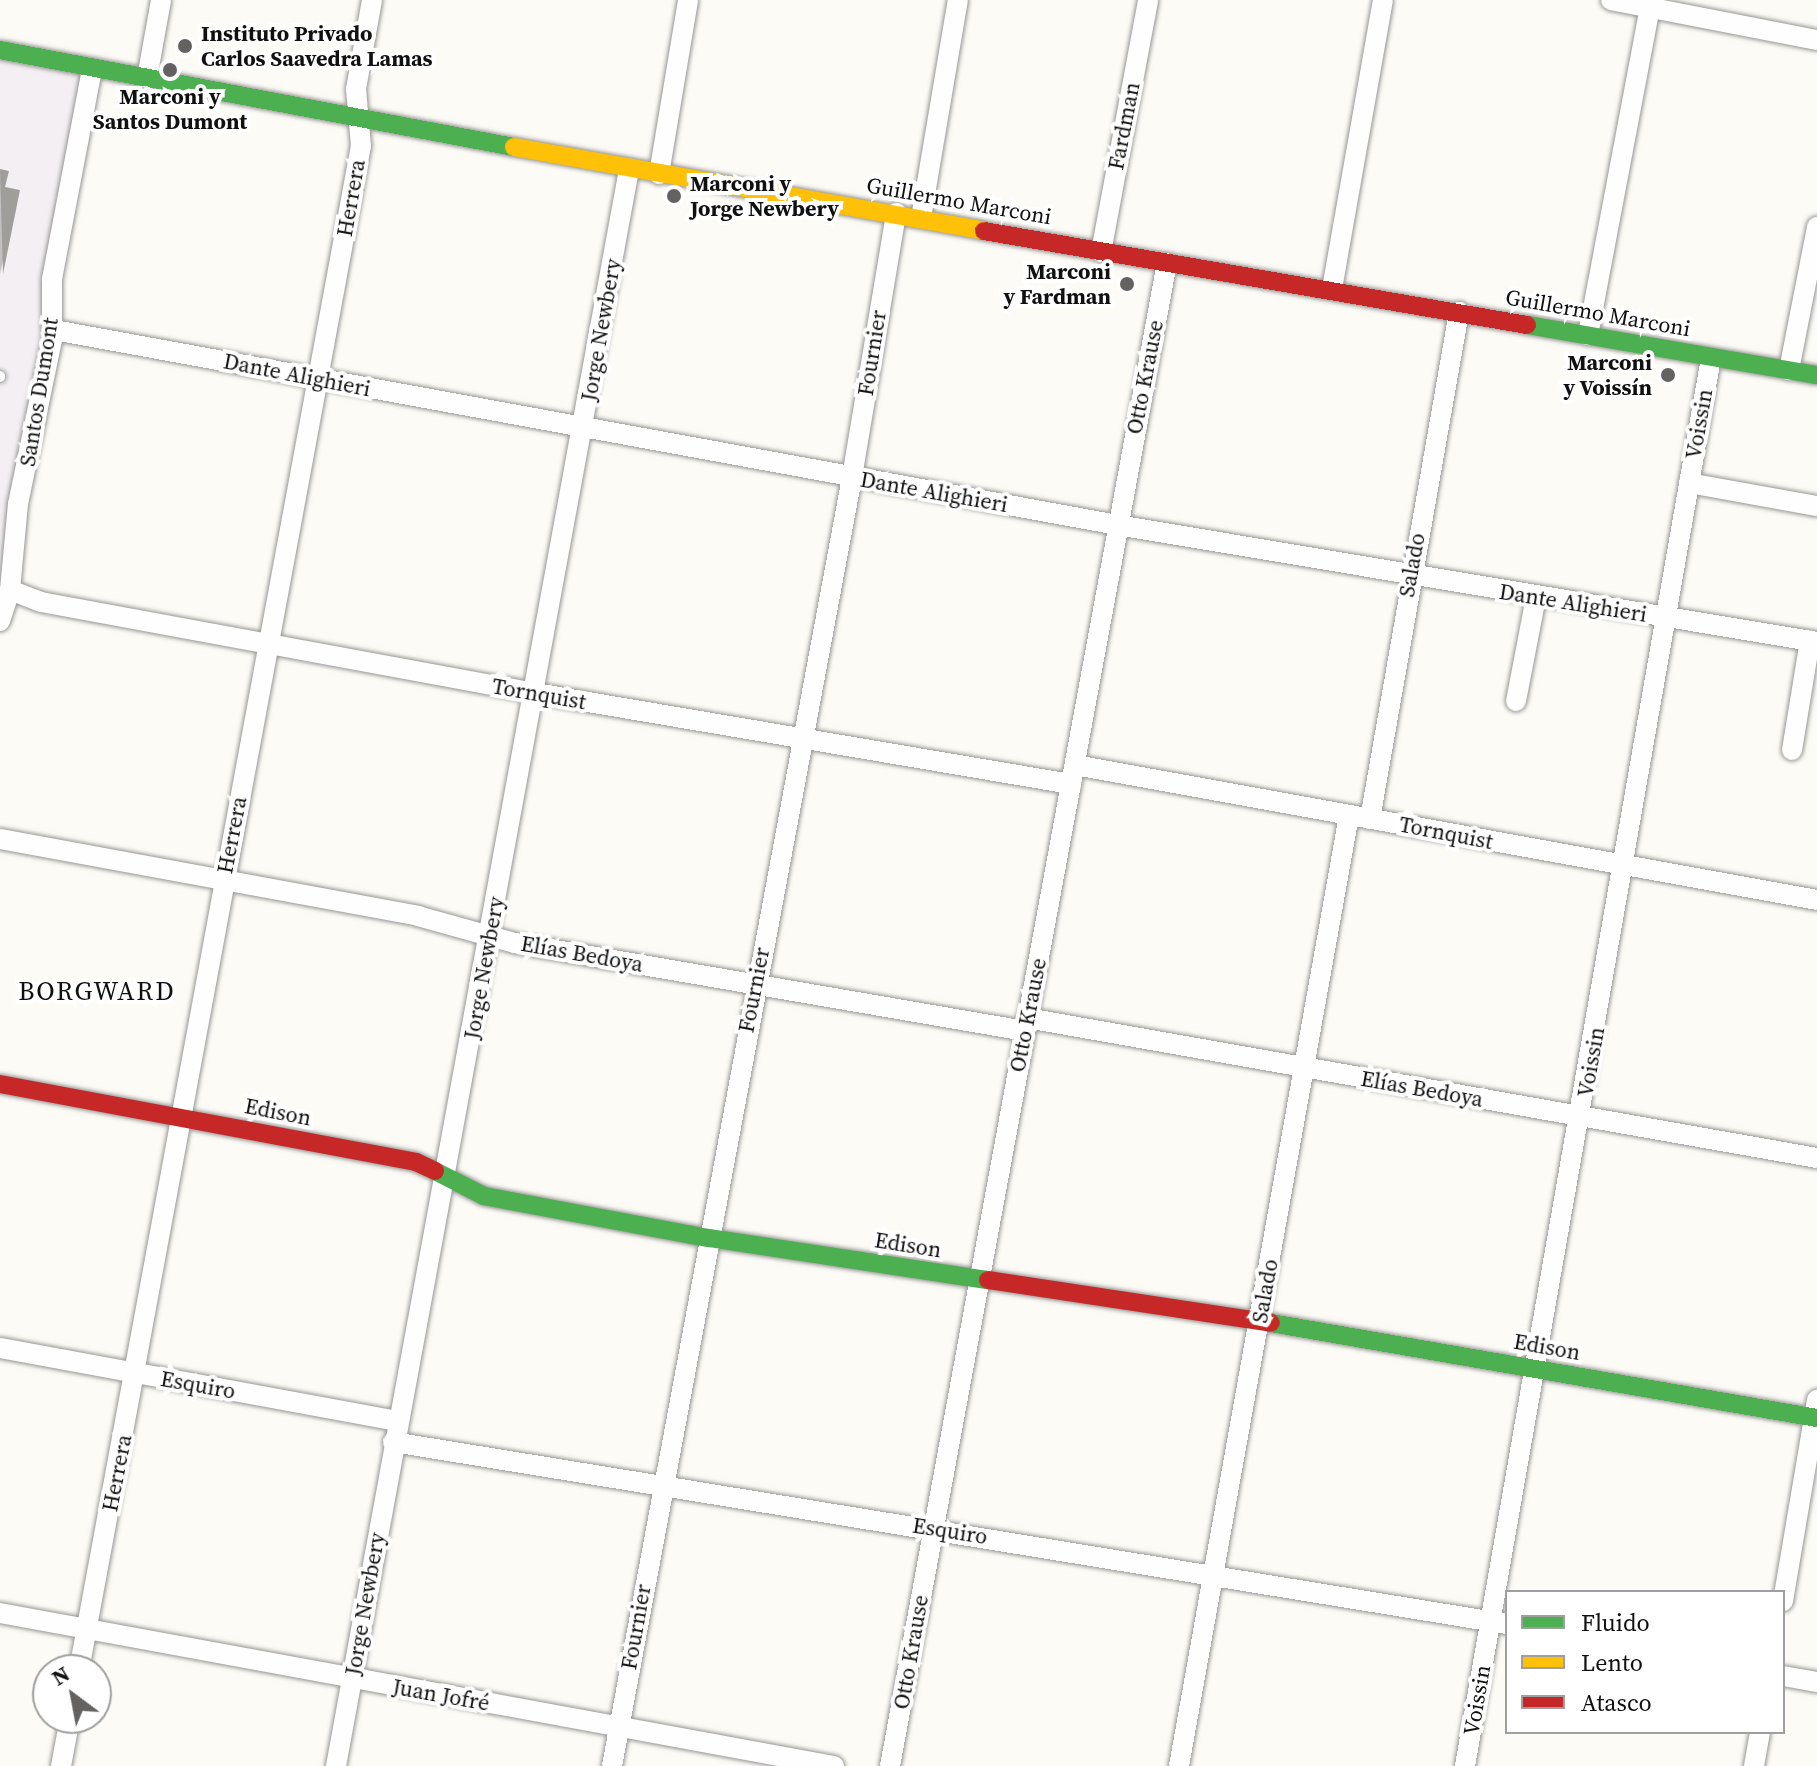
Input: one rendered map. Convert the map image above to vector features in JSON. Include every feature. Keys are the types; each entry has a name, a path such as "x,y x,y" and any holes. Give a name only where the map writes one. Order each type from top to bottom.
{"street":[{"path":"147,78 161,0"},
{"name":"Herrera","path":"82,1654 361,146 361,117 356,89 372,0"},
{"path":"659,174 688,0"},
{"path":"921,218 958,0"},
{"name":"Fardman","path":"1101,252 1148,0"},
{"path":"1332,289 1383,0"},
{"path":"1611,0 1650,4 1817,40"},
{"path":"1588,335 1650,4"},
{"name":"Guillermo Marconi","path":"0,50 629,169 1817,375"},
{"name":"Santos Dumont","path":"0,621 10,590 18,504 54,330 52,279 92,69"},
{"name":"Jorge Newbery","path":"336,1766 396,1421 490,935 629,169"},
{"name":"Fournier","path":"612,1766 754,985 852,477 896,213"},
{"path":"1789,370 1817,227"},
{"name":"Otto Krause","path":"890,1766 1167,263"},
{"name":"Salado","path":"1370,819 1409,576 1459,312"},
{"name":"Dante Alighieri","path":"54,330 1117,525 1814,641"},
{"name":"Voissin","path":"1465,1766 1499,1623 1535,1369 1711,358"},
{"path":"1689,483 1817,506"},
{"name":"Tornquist","path":"10,590 41,602 803,739 1349,815 1817,900"},
{"path":"1516,701 1536,597"},
{"path":"1792,750 1814,641"},
{"name":"Salado","path":"1179,1766 1349,815"},
{"name":"Elías Bedoya","path":"0,839 754,985 1305,1068 1817,1158"},
{"name":"Edison","path":"0,1084 416,1162 484,1196 709,1238 1260,1321 1535,1369 1816,1412"},
{"name":"Esquiro","path":"0,1348 396,1421"},
{"path":"1785,1590 1816,1412"},
{"name":"Esquiro","path":"393,1442 1499,1623"},
{"name":"Juan Jofré","path":"0,1613 834,1766"},
{"path":"1785,1676 1817,1682"},
{"path":"61,1766 67,1734"},
{"path":"1754,1766 1760,1734"}],"shaded area":[{"path":"0,50 92,69 0,621"}],"building":[{"path":"0,169 9,171 5,187 20,190 3,274"}],"traffic: fast":[{"path":"0,50 514,147"},
{"path":"1527,325 1817,375"},
{"path":"435,1171 484,1196 709,1238 988,1280"},
{"path":"1271,1323 1817,1418"}],"traffic: slow":[{"path":"514,147 984,231"}],"traffic: jam":[{"path":"984,231 1527,325"},
{"path":"0,1084 416,1162 435,1171"},
{"path":"988,1280 1271,1323"}],"place":[{"name":"Instituto Privado Carlos Saavedra Lamas","path":"185,46"},
{"name":"Marconi y Santos Dumont","path":"170,70"},
{"name":"Marconi y Jorge Newbery","path":"674,196"},
{"name":"Marconi y Fardman","path":"1127,284"},
{"name":"Marconi y Voissín","path":"1668,375"}],"district":[{"name":"BORGWARD","path":"97,992"}]}
